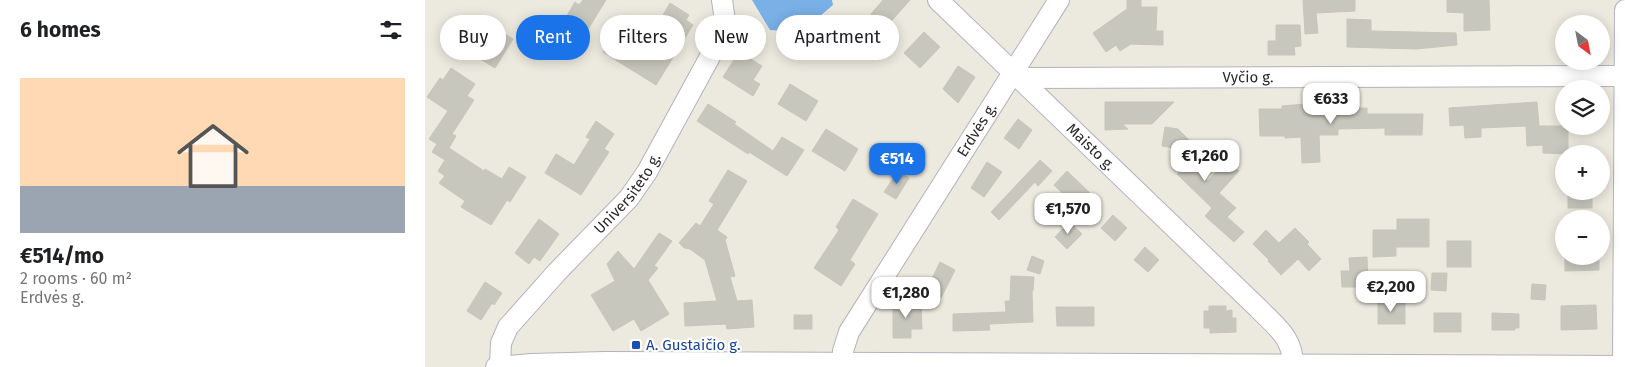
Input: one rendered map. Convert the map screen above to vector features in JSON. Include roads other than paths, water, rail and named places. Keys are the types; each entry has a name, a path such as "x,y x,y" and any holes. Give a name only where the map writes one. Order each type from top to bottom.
{"street":[{"name":"Universiteto g.","path":"498,367 501,343 508,327 557,272 629,198 647,172 718,42 725,21 722,0"},
{"name":"Maisto g.","path":"938,0 1258,308 1287,338 1292,348 1293,365"},
{"name":"Erdvės g.","path":"843,364 843,351 849,332 1017,75 1059,0"},
{"path":"498,367 605,362 902,366 1293,365 1624,367 1625,10"},
{"name":"Vyčio g.","path":"1017,75 1624,76"}],"water":[{"path":"752,0 832,0 833,5 821,15 776,15 776,30 770,30 766,23 766,15 761,15"}],"place":[{"name":"A. Gustaičio g.","path":"636,345"}]}
